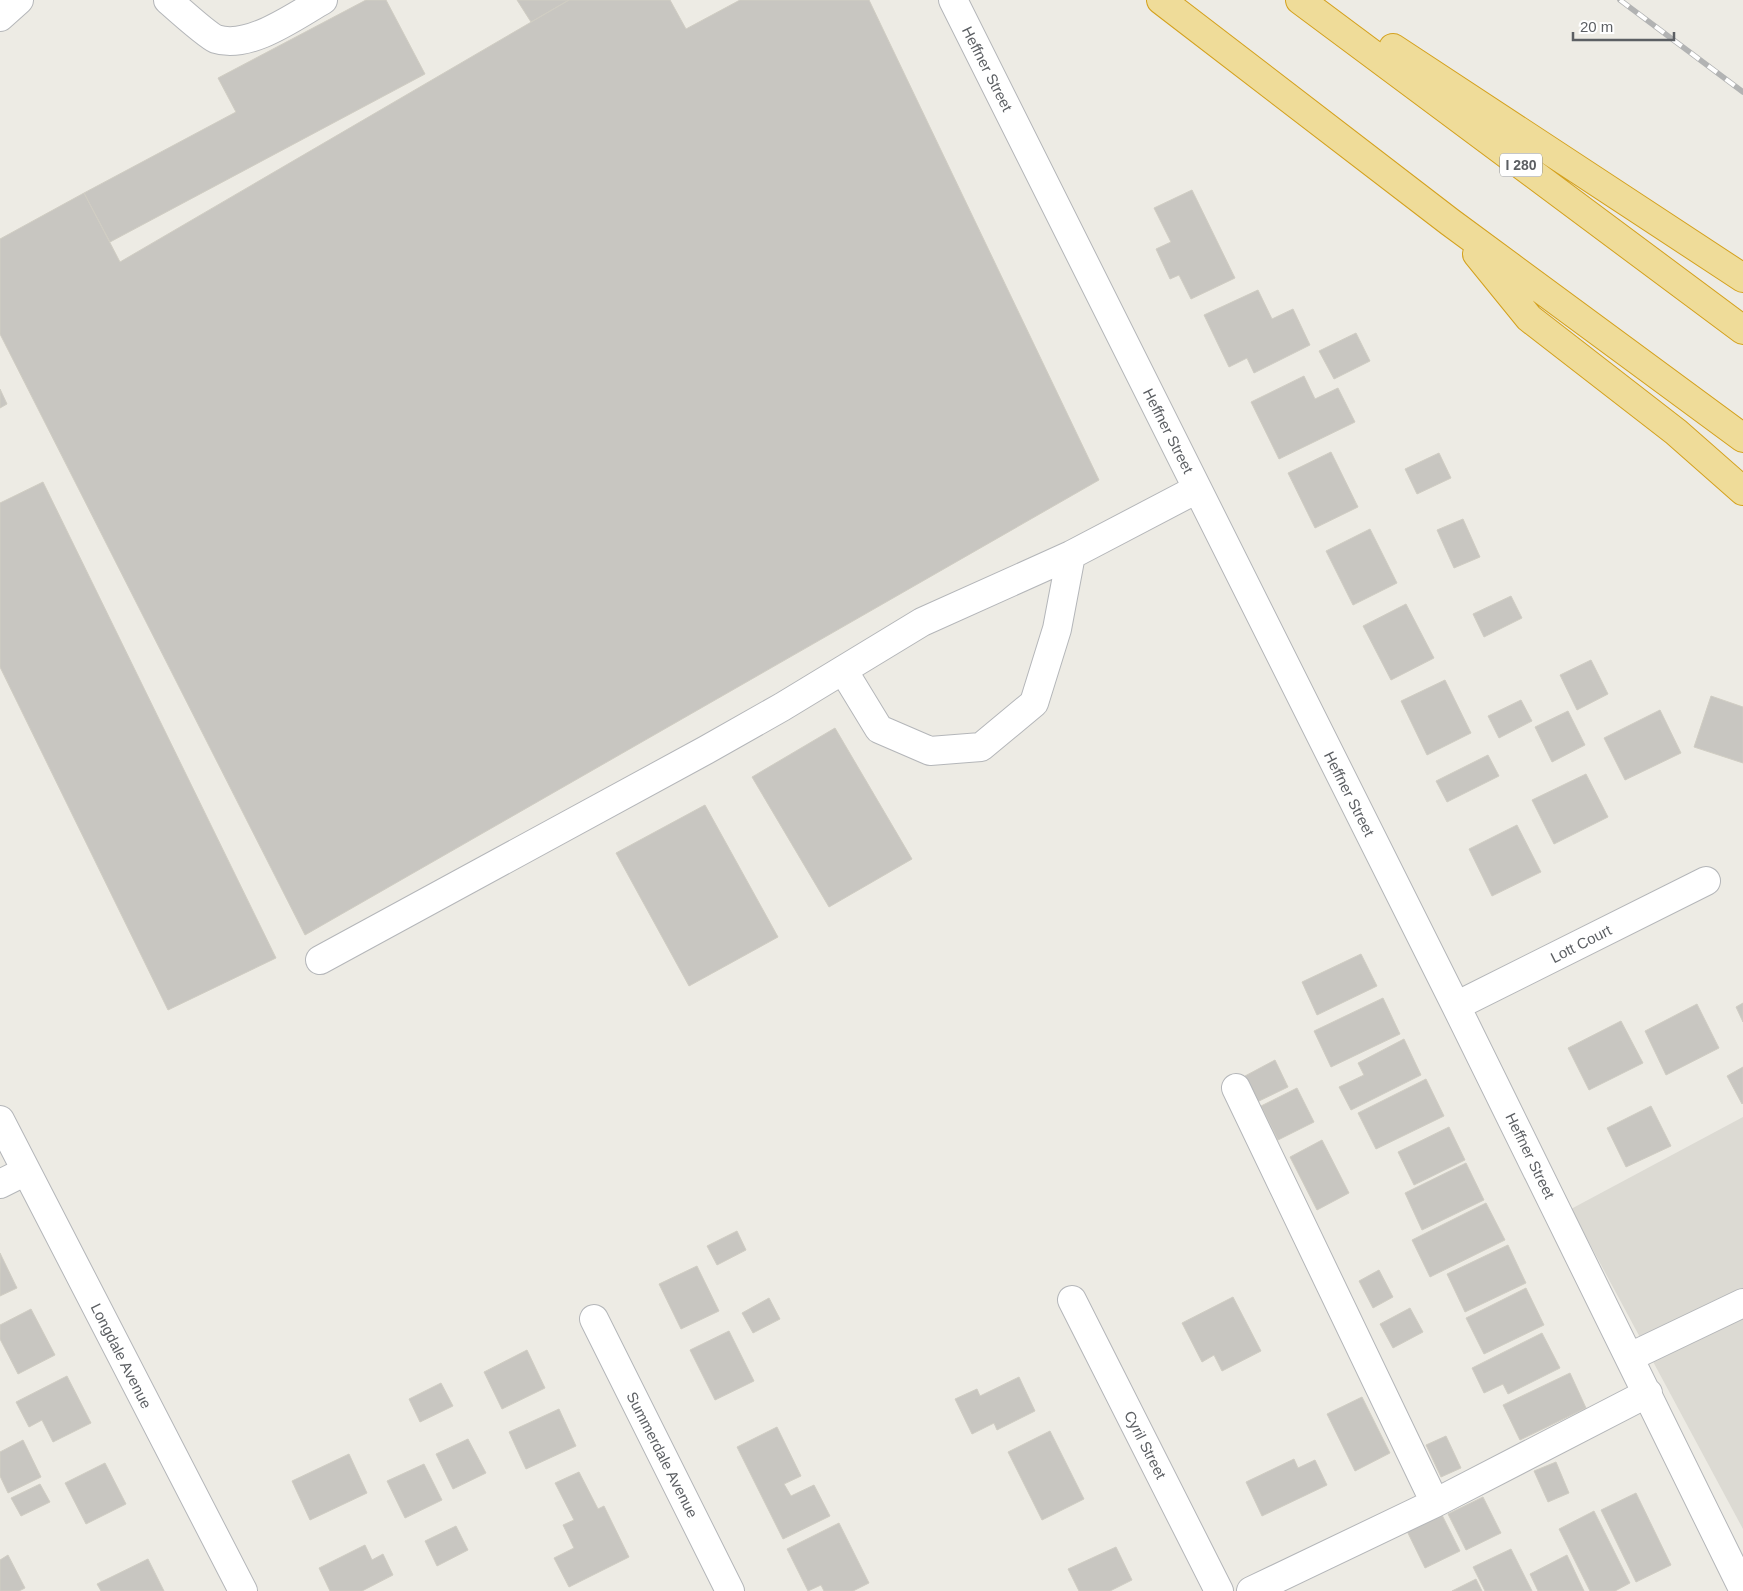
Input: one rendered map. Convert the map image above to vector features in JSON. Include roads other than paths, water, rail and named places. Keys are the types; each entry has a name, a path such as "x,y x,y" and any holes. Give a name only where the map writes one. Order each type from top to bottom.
{"highway":[{"path":"1161,0 1450,222 1743,438"},
{"name":"I 280","path":"1300,0 1743,330"},
{"path":"1320,0 1743,278"},
{"path":"1450,222 1529,318 1676,432 1743,490"}],"street":[{"path":"0,17 19,0"},
{"path":"168,0 215,38 230,41 246,39 280,25 323,0"},
{"name":"Heffner Street","path":"953,0 1456,1006 1743,1589"},
{"path":"320,960 706,750 844,670 922,622 1071,555 1197,489"},
{"path":"844,670 879,729 930,751 980,747 1034,703 1057,629 1071,555"},
{"name":"Lott Court","path":"1456,1006 1706,881"},
{"path":"1236,1088 1434,1503"},
{"name":"Longdale Avenue","path":"0,1120 243,1591"},
{"path":"0,1184 26,1171"},
{"name":"Cyril Street","path":"1072,1300 1219,1591"},
{"path":"1630,1357 1743,1303"},
{"name":"Summerdale Avenue","path":"594,1318 730,1591"},
{"path":"1251,1591 1434,1503 1648,1393"}],"railway":[{"path":"1620,0 1743,92"}]}
